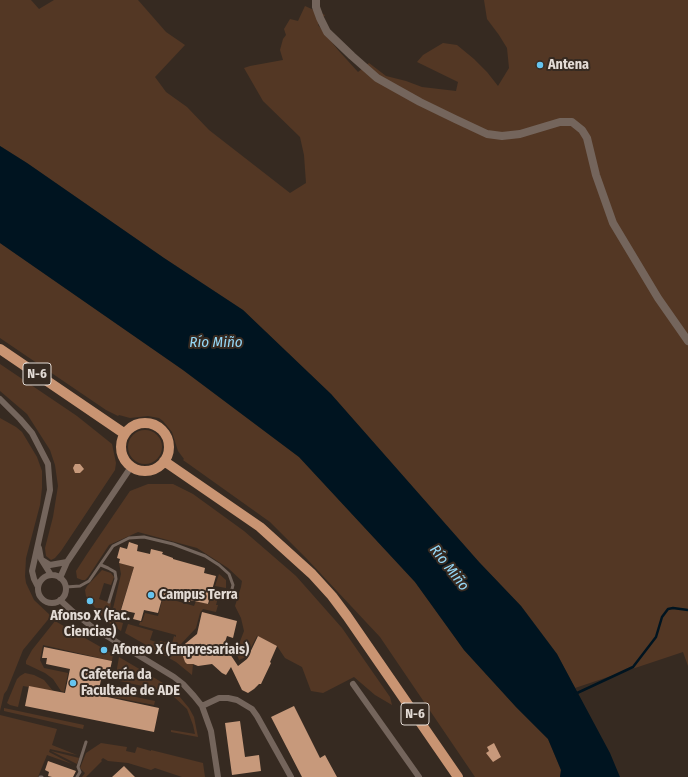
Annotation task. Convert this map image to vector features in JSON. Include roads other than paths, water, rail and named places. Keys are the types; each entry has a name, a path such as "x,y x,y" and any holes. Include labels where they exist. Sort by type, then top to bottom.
{"highway":[{"name":"N-6","path":"0,349 125,434"},
{"path":"142,424 155,426 165,435 168,442 167,455 164,461 155,469 149,471 137,470 131,467 124,459 122,452 121,446 125,434 130,429 142,424"},
{"name":"N-6","path":"164,461 260,527 312,574 332,596 347,616 458,777"}],"street":[{"path":"316,0 316,7 327,32 377,78 420,102 487,134 502,136 520,134 560,122 572,122 582,130 587,138 596,175 613,223 658,298 688,341"},
{"path":"0,399 32,433 48,464 50,490 32,571 40,596 47,602 52,603 60,600 64,596 66,587 63,580 51,575 40,581 38,587"},
{"path":"60,578 67,562 131,467"},
{"path":"38,543 41,559 51,575"},
{"path":"41,559 46,564 50,565 67,562"},
{"path":"60,600 92,627 176,678 190,691 202,706 211,731 218,777"},
{"path":"354,684 419,777"},
{"path":"202,706 215,699 228,698 237,700 252,709 291,777"}],"lane":[{"path":"66,587 80,586 89,581 113,546 129,538 144,537 173,544 205,556 219,565 228,574 233,585 231,593"},
{"path":"101,565 115,572 116,579 109,602"},
{"path":"77,777 80,772 78,767 86,742"}],"water":[{"name":"Río Miño","path":"0,146 243,310 331,394 479,562 521,606 557,654 610,753 620,777 560,777 561,770 548,739 516,707 464,650 415,582 299,457 183,370 0,243"}],"waterway":[{"path":"575,694 633,667 656,637 662,617 668,609 673,608 688,610"}],"place":[{"name":"Antena","path":"540,65"},
{"name":"Campus Terra","path":"151,595"},
{"name":"Afonso X (Fac. Ciencias)","path":"90,601"},
{"name":"Afonso X (Empresariais)","path":"104,650"},
{"name":"Cafetería da Facultade de ADE","path":"73,683"}]}
